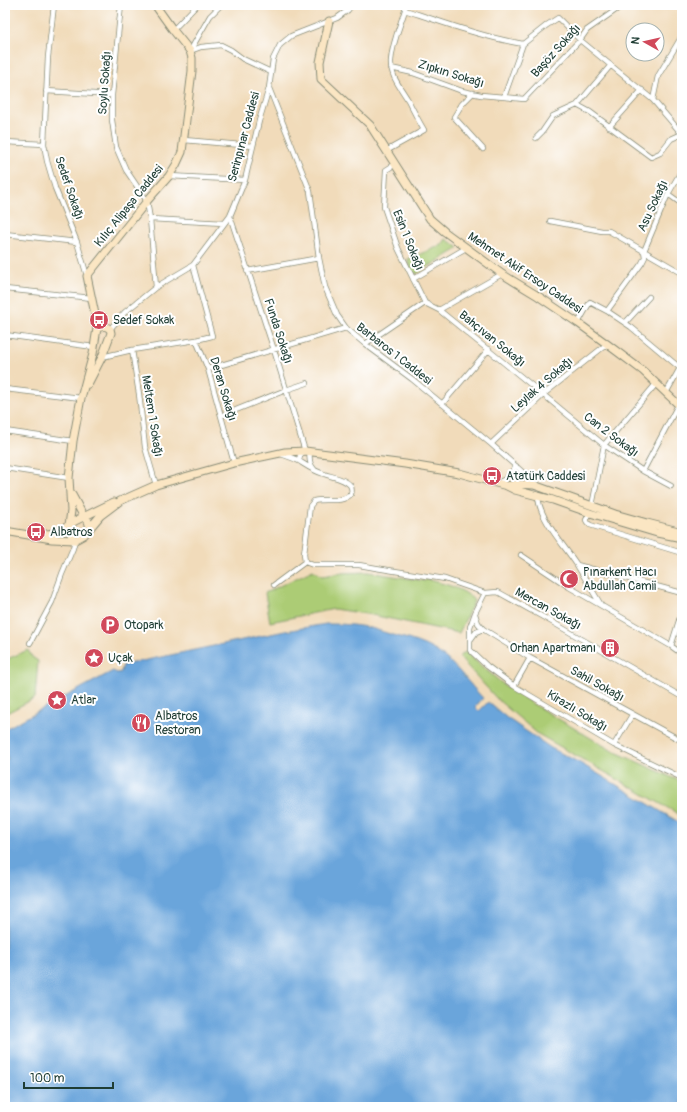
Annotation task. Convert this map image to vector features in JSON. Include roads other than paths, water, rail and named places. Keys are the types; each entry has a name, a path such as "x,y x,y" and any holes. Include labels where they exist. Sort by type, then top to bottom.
{"street":[{"name":"Sedef Sokağı","path":"54,5 48,57 44,144 47,161 55,188 77,242 87,276 97,328"},
{"name":"Soylu Sokağı","path":"121,5 112,96 112,120 116,147 126,170 147,201"},
{"path":"155,5 172,30 190,52"},
{"path":"172,30 197,5"},
{"path":"190,52 210,16 221,5"},
{"path":"329,21 337,18 348,10 351,5"},
{"name":"Başöz Sokağı","path":"524,100 580,40 587,30 623,5"},
{"path":"386,151 424,130 408,100 396,82 391,68 394,44 405,7 455,27 505,41 523,44"},
{"path":"504,98 523,44 558,18 580,40 653,100 682,134 671,139 660,153 651,157 590,112 577,105"},
{"name":"Serinpınar Caddesi","path":"110,329 125,312 156,287 193,265 230,216 245,180 259,120 269,88 273,58 280,45 291,36 329,21"},
{"name":"Mehmet Akif Ersoy Caddesi","path":"329,21 320,62 321,79 370,125 394,165 430,219 444,232 502,274 538,296 607,344 643,372 680,407"},
{"path":"653,100 658,76 682,36"},
{"path":"190,52 201,47 221,45 271,72"},
{"name":"Kılıç Alipaşa Caddesi","path":"87,276 169,176 182,152 192,71 192,58 190,52"},
{"path":"536,138 553,116 577,105 611,65"},
{"name":"Zıpkın Sokağı","path":"391,68 413,73 462,91 524,100"},
{"name":"Barbaros 1 Caddesi","path":"269,88 310,191 318,258 325,287 337,315 346,328 412,379 491,444 539,487"},
{"path":"609,127 642,90"},
{"path":"46,91 112,96"},
{"path":"473,93 462,104 454,117 483,149"},
{"path":"184,140 253,146"},
{"path":"5,142 44,144"},
{"name":"Esin 1 Sokağı","path":"394,165 386,170 384,207 398,248 425,303"},
{"name":"Asu Sokağı","path":"607,311 642,263 645,257 644,251 668,194 682,170"},
{"path":"169,176 245,180"},
{"path":"668,194 682,204"},
{"path":"147,201 156,287"},
{"name":"Funda Sokağı","path":"230,216 286,390 308,451 310,463 315,470"},
{"path":"150,219 224,224"},
{"path":"550,221 602,231 609,230 682,273"},
{"path":"5,234 77,242"},
{"name":"Esin 1 Sokağı","path":"413,279 466,248"},
{"path":"247,271 318,258"},
{"path":"5,335 93,351 102,357 132,350 212,336 193,265"},
{"path":"439,310 502,274"},
{"path":"5,289 92,298"},
{"path":"625,323 648,296"},
{"path":"578,323 590,302 625,323 681,367 666,393"},
{"path":"365,344 425,303"},
{"name":"Bahçıvan Sokağı","path":"425,303 439,310 544,394"},
{"path":"75,540 72,537 69,525 72,511 69,478 73,441 81,398 93,351 97,328 105,326 110,329 108,341 102,357 81,398"},
{"path":"208,369 346,328"},
{"path":"95,339 100,342 108,341"},
{"name":"Deran Sokağı","path":"196,340 208,369 234,463"},
{"name":"Leylak 4 Sokağı","path":"491,444 544,394 607,344"},
{"path":"442,404 489,349"},
{"name":"Meltem 1 Sokağı","path":"132,350 145,447 156,484"},
{"path":"221,416 307,383"},
{"path":"656,384 604,445 591,510 586,520 590,525 682,553"},
{"path":"5,389 81,398"},
{"name":"Can 2 Sokağı","path":"544,394 604,445 643,471 671,486"},
{"path":"643,471 680,407"},
{"path":"5,431 73,441"},
{"path":"299,461 300,455 308,451"},
{"path":"5,531 52,539 75,540 84,535 100,516 120,501 156,484 234,463 279,453 308,451 459,473 507,486 515,490 682,532"},
{"path":"274,585 305,562 304,554 310,506 314,501 343,500 352,494 350,485 345,482 322,474 299,461 279,453"},
{"path":"497,483 502,481 510,474 516,466"},
{"path":"5,468 69,478"},
{"path":"507,486 510,474"},
{"path":"507,486 523,484 539,487 591,510 656,533 682,538"},
{"path":"539,487 538,496 540,506 546,519 602,607"},
{"path":"71,492 84,517 89,522 89,530"},
{"path":"36,536 54,533 114,502 120,501"},
{"path":"30,643 52,602 75,540"},
{"path":"521,555 569,587 671,646 682,654"},
{"name":"Mercan Sokağı","path":"305,562 313,565 359,565 445,579 485,593 498,592 682,697"},
{"path":"576,565 682,593"},
{"path":"470,640 470,627 485,593"},
{"path":"671,646 682,611"},
{"path":"470,640 476,632 483,629 478,623 475,613"},
{"name":"Sahil Sokağı","path":"483,629 530,658 682,741"},
{"name":"Kirazlı Sokağı","path":"470,640 470,650 487,666 514,686 614,745 682,778"},
{"path":"514,686 530,658"},
{"path":"614,745 632,714"}],"water":[{"path":"326,624 347,624 368,627 411,640 431,648 454,666 483,698 475,707 479,711 488,702 507,718 551,748 580,763 682,824 682,1107 5,1107 5,760 8,759 5,753 5,729 113,671 117,673 121,672 123,665 285,631"}],"place":[{"name":"Sedef Sokak","path":"99,320"},
{"name":"Atatürk Caddesi","path":"492,476"},
{"name":"Albatros","path":"36,532"},
{"name":"Pınarkent Hacı Abdullah Camii","path":"569,579"},
{"name":"Otopark","path":"110,625"},
{"name":"Orhan Apartmanı","path":"610,648"},
{"name":"Uçak","path":"94,658"},
{"name":"Atlar","path":"57,700"},
{"name":"Albatros Restoran","path":"141,723"}]}
